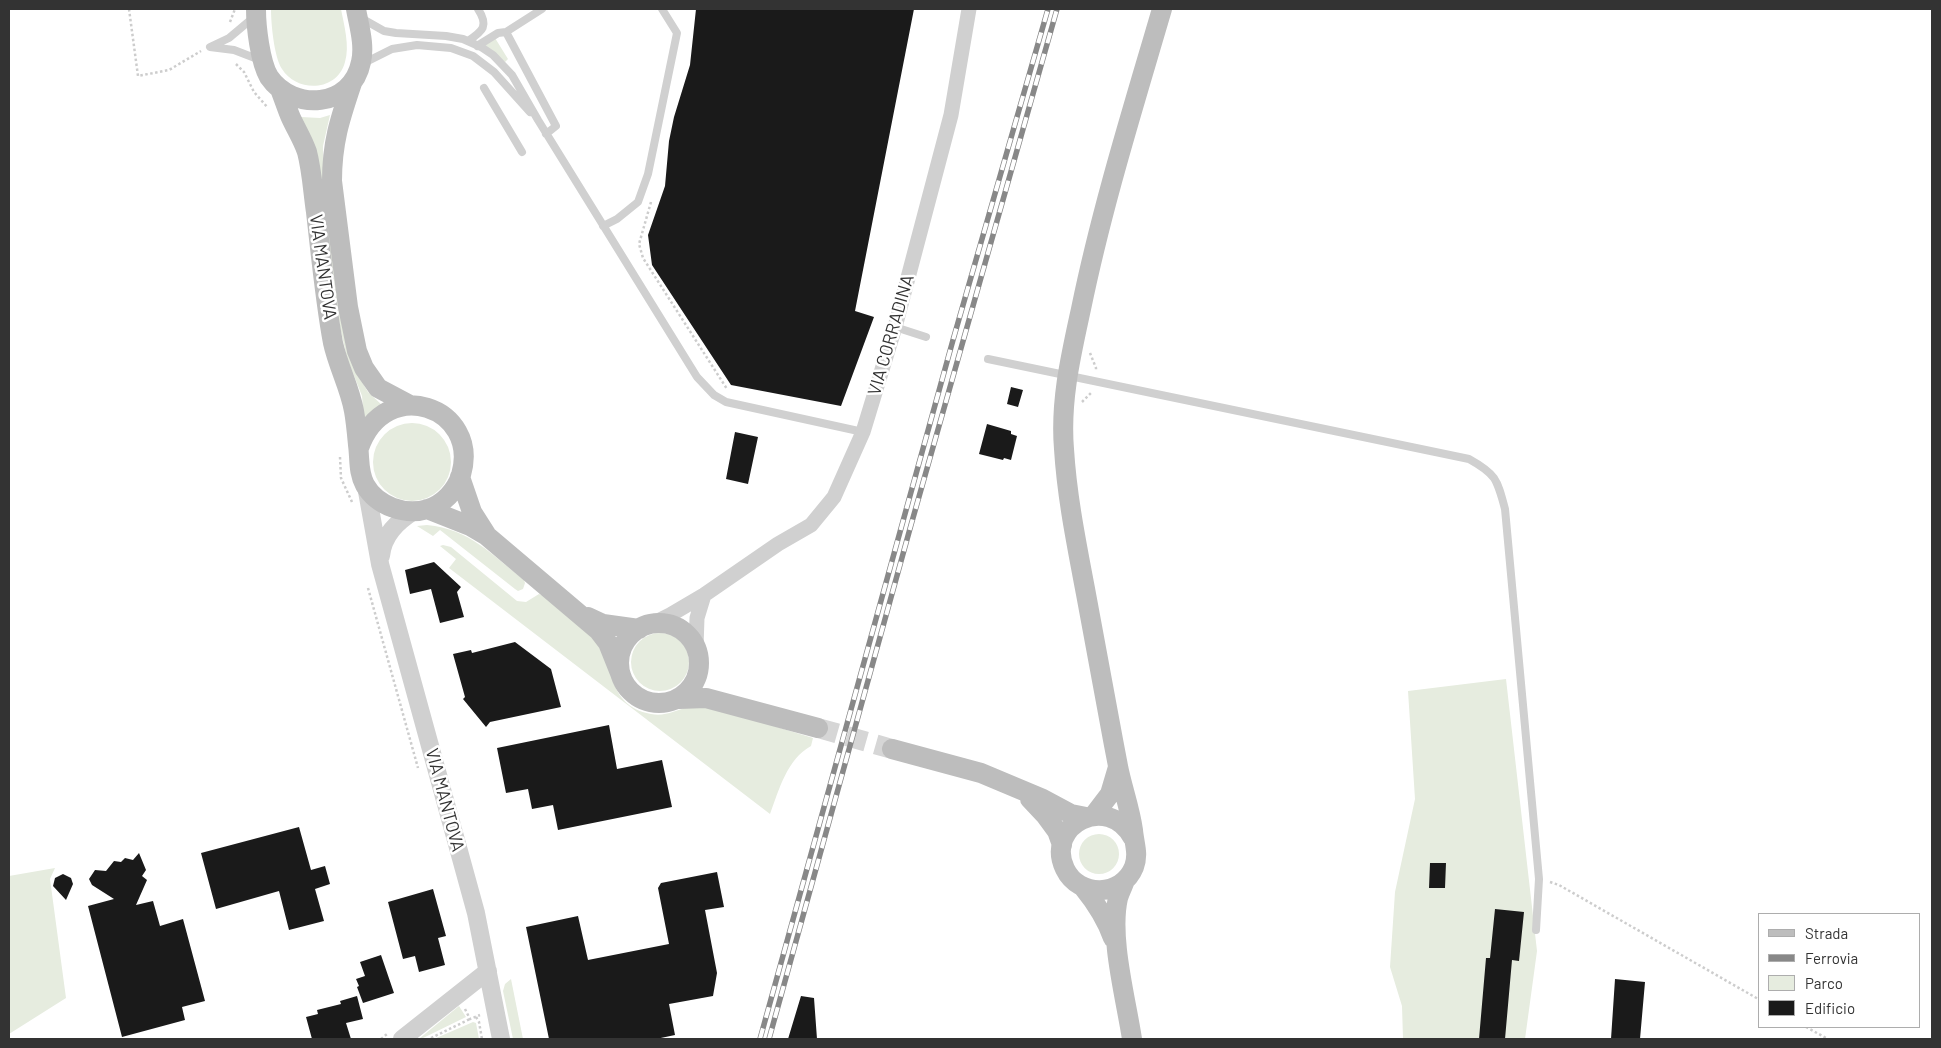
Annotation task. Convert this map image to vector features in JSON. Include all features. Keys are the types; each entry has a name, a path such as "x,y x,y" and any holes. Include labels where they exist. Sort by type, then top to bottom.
{"main road":[{"path":"1133,838 1130,812 1118,768 1071,512 1064,447 1066,376 1092,252 1162,9"},
{"name":"VIA MANTOVA","path":"256,12 263,61 268,74 280,89 306,152 333,344 354,410 359,448"},
{"name":"VIA MANTOVA","path":"357,13 362,49 361,64 352,83 334,140 332,160 332,181 348,308 356,351 364,368 378,388 410,405"},
{"name":"VIA MANTOVA","path":"280,89 297,99 316,101 336,96 352,83"},
{"name":"VIA MANTOVA","path":"410,405 425,406 438,412 450,422 458,434 464,456 460,477 447,497 420,510 392,508 381,502 366,486 360,474 358,461 363,434 377,418 396,407 410,405"},
{"path":"460,477 472,512 487,536"},
{"path":"420,510 470,526 487,536 581,614 598,630 608,643 622,678 629,690 639,698 652,703 706,698 818,728"},
{"path":"581,614 604,624 645,626 665,623 678,627 689,636 704,674 715,689 741,706"},
{"path":"622,678 620,661 624,645 630,636 645,626"},
{"path":"679,699 694,684 698,674 698,655"},
{"path":"892,749 981,773 1026,794 1042,799 1071,814 1113,818 1129,830 1136,847 1135,865 1125,880 1118,898 1116,922 1118,955 1132,1039"},
{"path":"1118,768 1110,794 1090,816 1070,828 1062,845 1061,853 1065,870 1097,904 1109,926 1118,955"},
{"path":"1026,794 1046,816 1056,831 1062,845"},
{"path":"1083,887 1100,891 1109,889 1125,880"}],"street":[{"name":"VIA CORRADINA","path":"645,626 704,595 778,544 811,525 834,497 863,432 895,327 951,115 970,9"},
{"name":"VIA MANTOVA","path":"366,486 380,564 476,913 501,1039"},
{"name":"VIA MANTOVA","path":"380,564 382,546 395,524 420,510"},
{"path":"698,655 697,618 704,595"},
{"path":"402,1039 488,971"}],"lane":[{"path":"468,42 480,33 483,27 484,21 478,9"},
{"path":"477,46 498,33 506,32 542,9"},
{"path":"604,226 617,219 638,202 648,174 677,33 662,9"},
{"path":"210,47 229,38 256,12"},
{"path":"357,13 384,31 446,36 468,42 493,55 512,75 546,134 697,377 714,395 726,402 863,432"},
{"path":"506,32 556,126 546,134"},
{"path":"361,64 392,49 417,45 451,48 473,56 494,72 538,120"},
{"path":"210,47 234,50 263,61"},
{"path":"484,88 522,152"},
{"path":"895,327 926,337"},
{"path":"988,359 1469,460 1487,469 1498,484 1505,508 1538,879 1536,930"}],"path":[{"path":"129,9 138,76 169,70 210,47"},
{"path":"653,195 640,244 643,258 729,392"},
{"path":"1538,879 1559,885 1758,999"},
{"path":"462,1004 470,1019"},
{"path":"428,1039 483,1013"},
{"path":"476,1017 479,1022 482,1039"},
{"path":"1808,1028 1828,1039"}],"green space":[{"path":"271,9 341,9 347,49 341,72 334,79 326,84 316,86 297,82 289,77 279,64 277,57 272,31"},
{"path":"495,38 508,59 505,62 484,45"},
{"path":"330,115 323,146 323,173 356,372 368,392 382,405 364,419 362,396 347,358 340,327 319,171 301,117 320,118"},
{"path":"404,423 420,423 434,429 445,440 451,454 451,470 445,484 434,495 420,501 404,501 390,495 379,484 373,470 373,454 379,440 390,429"},
{"path":"417,526 442,527 456,532 480,545 524,580 523,589 518,591 515,589 440,530 433,536"},
{"path":"440,546 451,547 517,601 526,602 539,594 582,625 600,646 618,692 625,702 636,709 661,715 691,706 708,706 813,738 811,746 790,767 770,814 449,568 456,559"},
{"path":"654,633 666,633 681,641 689,656 689,668 681,683 666,691 654,691 639,683 631,668 631,656 639,641"},
{"path":"1506,679 1537,951 1525,1039 1403,1039 1402,1006 1390,967 1395,892 1415,799 1408,691"},
{"path":"1099,834 1113,840 1119,854 1113,868 1099,874 1085,868 1079,854 1085,840"},
{"path":"55,868 50,879 66,998 9,1034 9,876"},
{"path":"511,979 523,1039 513,1039 503,991 505,984"},
{"path":"459,1006 466,1017 420,1038"},
{"path":"473,1022 476,1023 479,1039 434,1039"}],"building":[{"path":"696,9 914,9 855,311 874,317 841,406 731,385 652,265 648,235 665,186 669,141 674,117 690,65"},
{"path":"1011,387 1023,390 1018,407 1007,404"},
{"path":"987,424 1011,431 1011,434 1017,436 1011,460 979,454"},
{"path":"735,432 758,437 748,484 726,479"},
{"path":"434,562 461,587 457,592 464,617 440,623 431,589 410,594 405,570"},
{"path":"515,642 551,669 561,707 490,722 486,727 463,699 465,697 453,654 471,650 472,653"},
{"path":"609,725 617,769 662,760 672,807 558,830 553,805 532,809 528,789 506,793 497,748"},
{"path":"299,827 311,870 325,866 330,884 315,889 324,921 289,930 279,891 216,909 201,853"},
{"path":"139,853 146,870 142,876 147,880 136,905 153,901 160,926 183,919 205,1001 182,1007 185,1020 122,1037 88,906 114,899 92,885 89,879 95,870 106,871 114,861 121,862 125,858 133,860"},
{"path":"1430,863 1446,863 1445,888 1429,888"},
{"path":"717,872 724,907 705,910 717,973 713,996 669,1004 675,1035 656,1039 549,1039 526,927 578,916 588,960 669,944 658,888 661,883"},
{"path":"63,874 71,878 73,884 66,900 53,886 55,878"},
{"path":"433,889 446,936 438,938 445,965 419,972 415,956 403,959 388,902"},
{"path":"1495,909 1524,912 1519,961 1512,960 1505,1039 1479,1039 1486,958 1490,958"},
{"path":"381,955 394,993 363,1003 356,979 365,976 360,962"},
{"path":"1615,979 1645,982 1640,1039 1611,1039"},
{"path":"357,996 363,1019 346,1023 351,1039 312,1039 306,1017 318,1014 317,1010 341,1004 340,1001"},
{"path":"801,996 814,998 817,1039 788,1039"}],"tunnel":[{"path":"818,728 892,749"}],"railway":[{"path":"760,1039 953,340 1048,9"},
{"path":"769,1039 911,525 1057,9"}]}
